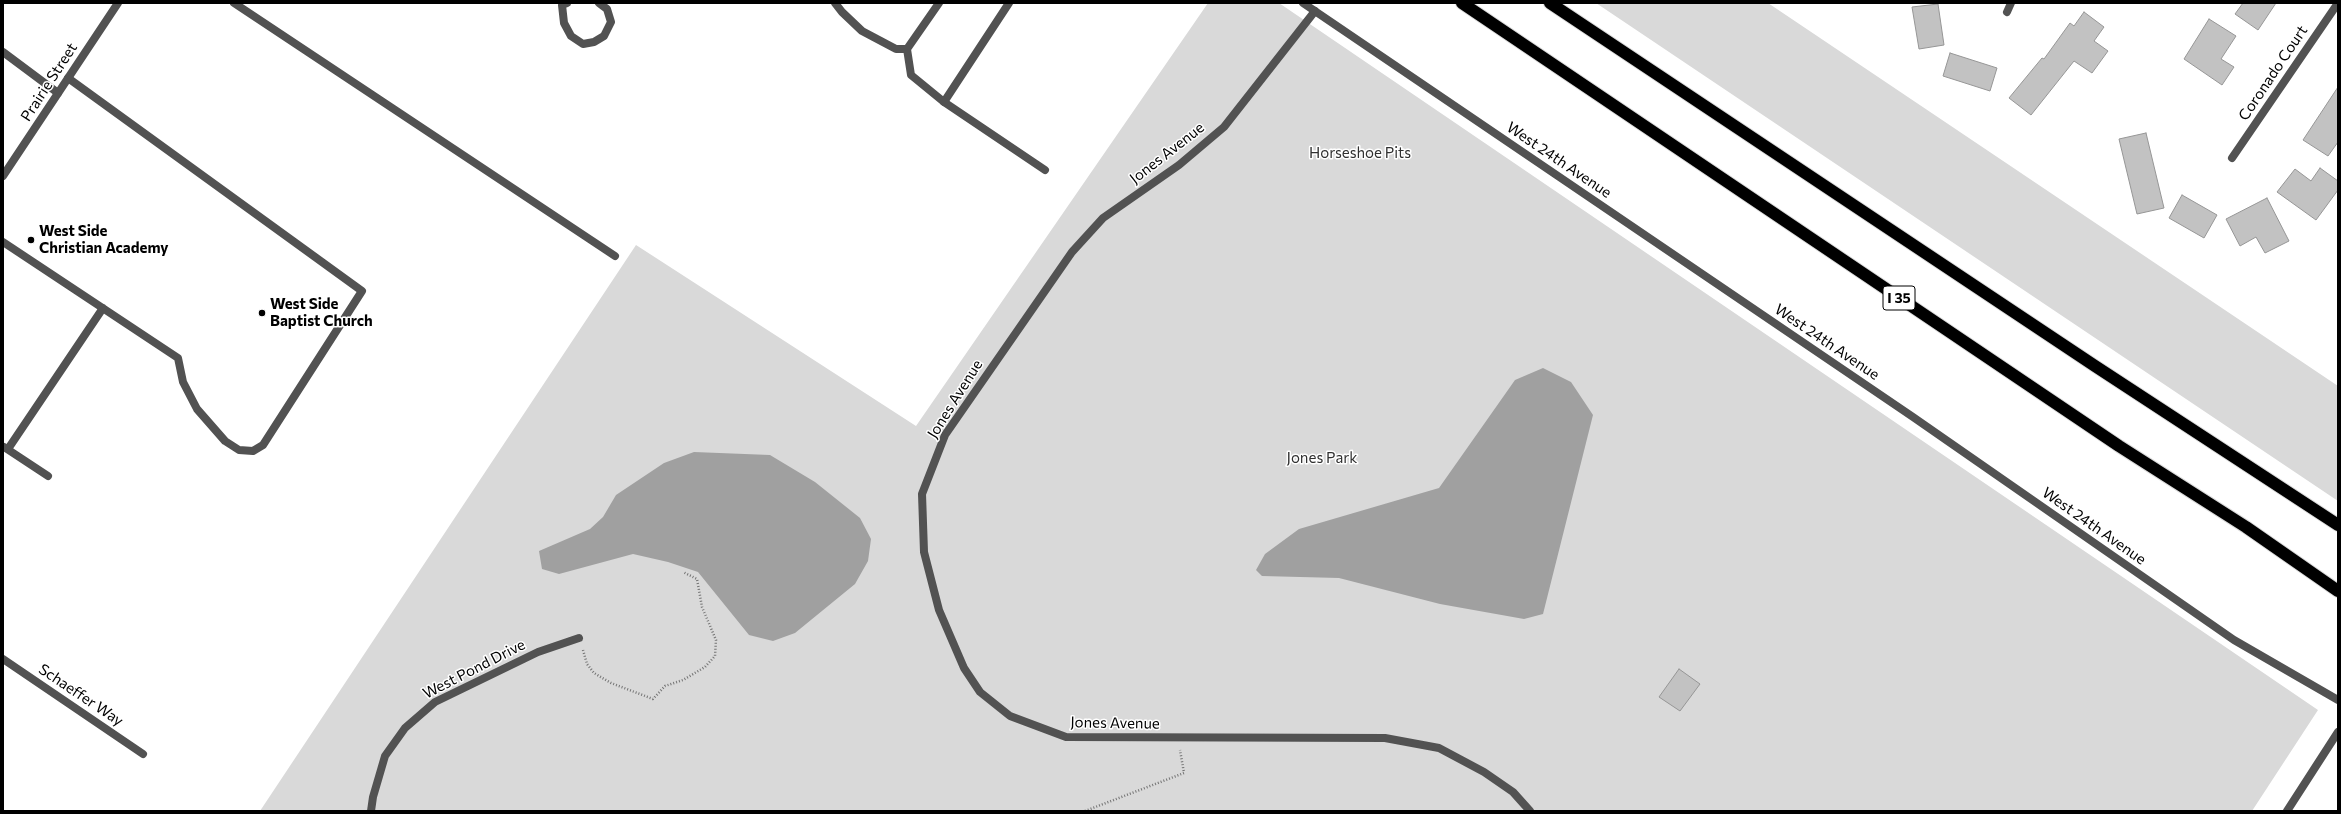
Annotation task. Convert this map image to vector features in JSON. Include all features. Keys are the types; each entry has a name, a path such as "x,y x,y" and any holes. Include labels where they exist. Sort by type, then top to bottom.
{"highway":[{"name":"I 35","path":"1462,3 2119,446 2246,527 2338,591"},
{"path":"1550,3 2095,366 2338,525"}],"street":[{"name":"Prairie Street","path":"3,176 118,3"},
{"path":"234,3 615,256"},
{"path":"563,4 564,23 571,36 583,44 594,42 604,36 610,22 607,9 599,3"},
{"path":"835,3 842,12 862,31 896,49 907,48"},
{"path":"940,3 907,48 910,76 944,102 1045,170"},
{"path":"944,102 1009,3"},
{"name":"West 24th Avenue","path":"1303,3 1906,412 2234,640 2338,700"},
{"path":"2007,12 2011,3"},
{"name":"Coronado Court","path":"2232,158 2338,3"},
{"name":"Jones Avenue","path":"1315,11 1224,126 1179,165 1103,218 1072,252 945,435 922,494 924,552 939,610 964,668 980,692 1010,716 1066,737 1384,738 1439,748 1484,772 1512,792 1530,811"},
{"path":"3,52 58,93"},
{"path":"3,242 178,358 183,382 197,409 226,440 239,450 253,451 263,445 362,291 68,78"},
{"path":"48,476 5,448 103,308"},
{"name":"West Pond Drive","path":"371,811 373,797 386,756 405,728 435,702 538,652 579,638"},
{"name":"Schaeffer Way","path":"3,659 143,754"},
{"path":"2287,811 2338,732"}],"path":[{"path":"579,638 587,664 594,673 611,683 653,699 665,686 683,680 705,667 715,656 716,640 702,607 697,579 682,572"},
{"path":"1084,811 1184,773 1178,738"}],"green space":[{"name":"Jones Park","path":"1208,3 1279,3 2318,710 2252,811 260,811 636,245 916,426"},
{"path":"1596,3 1768,3 2338,386 2338,501"}],"shaded area":[{"path":"1543,368 1571,382 1593,415 1543,614 1524,619 1440,604 1339,578 1262,576 1256,570 1265,554 1299,529 1439,488 1515,380"},
{"path":"694,452 770,455 815,482 860,518 871,539 868,561 855,584 795,633 773,641 749,635 698,572 668,562 633,554 559,574 542,569 539,551 590,529 603,517 616,495 664,463"}],"building":[{"path":"2243,3 2276,3 2258,30 2235,14"},
{"path":"1938,4 1944,45 1919,49 1912,7"},
{"path":"2084,12 2104,27 2094,41 2108,51 2092,73 2074,61 2031,115 2009,98 2042,58 2044,59 2070,23 2074,26"},
{"path":"2209,19 2236,36 2221,59 2234,67 2222,85 2184,59"},
{"path":"1950,53 1997,68 1990,91 1943,76"},
{"path":"2338,87 2338,142 2328,156 2303,140"},
{"path":"2146,133 2164,208 2137,214 2119,139"},
{"path":"2320,168 2338,181 2338,190 2316,220 2277,192 2295,169 2311,181"},
{"path":"2182,195 2217,215 2204,238 2169,218"},
{"path":"2267,198 2289,241 2265,253 2256,237 2240,246 2226,219"},
{"path":"1679,669 1700,684 1680,711 1659,697"}],"place":[{"name":"West Side Christian Academy","path":"31,240"},
{"name":"West Side Baptist Church","path":"262,313"}],"park label":[{"name":"Horseshoe Pits","path":"1360,153"}]}
